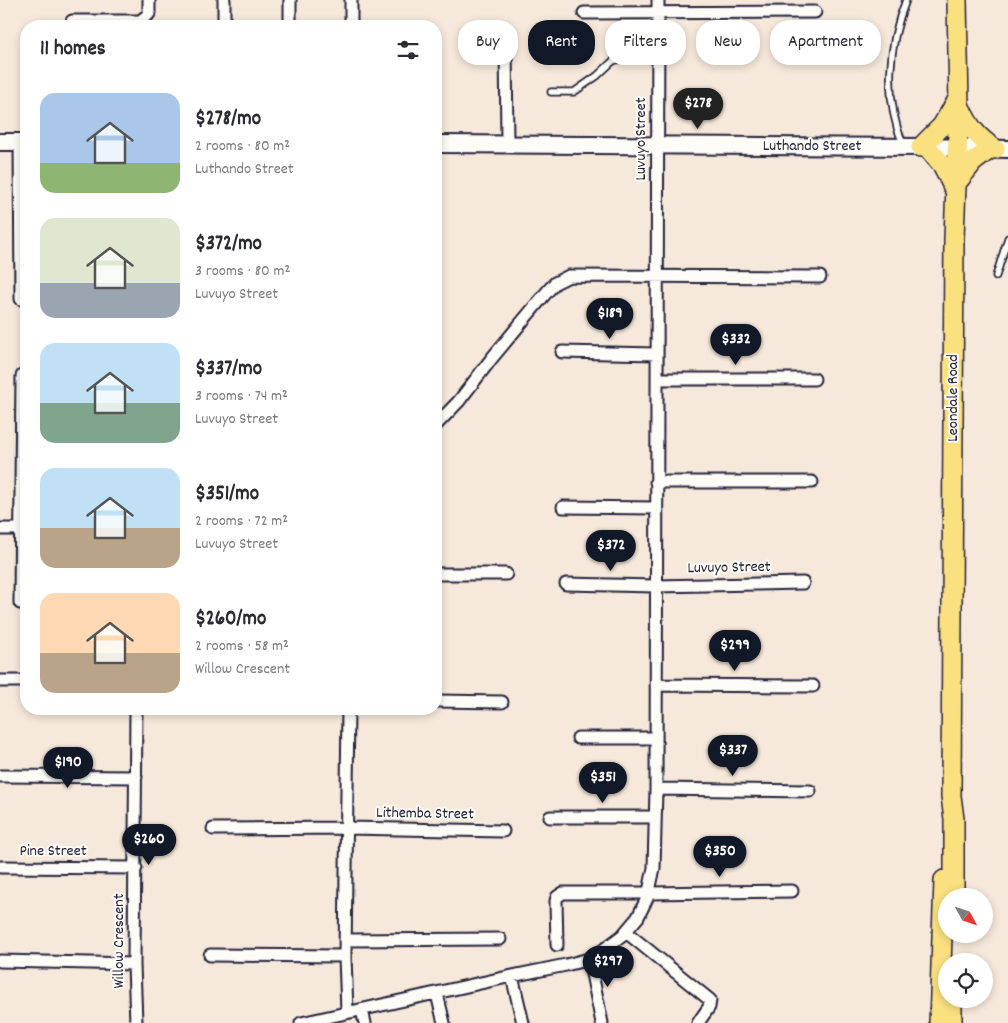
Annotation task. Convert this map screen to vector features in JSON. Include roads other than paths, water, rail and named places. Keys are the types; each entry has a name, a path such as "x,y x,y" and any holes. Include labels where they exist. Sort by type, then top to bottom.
{"main road":[{"name":"Leondale Road","path":"954,888 954,819 951,796 955,187 959,102 958,0"},
{"path":"959,102 942,126 918,147 943,166 955,187 973,162 998,149"},
{"path":"959,102 970,128 984,142 998,149"},
{"name":"Leondale Road","path":"949,1022 943,894 947,819 951,796"},
{"name":"Leondale Road","path":"949,1022 951,1008"}],"street":[{"path":"141,20 148,14 149,0"},
{"path":"224,0 224,20"},
{"path":"290,0 290,20"},
{"path":"350,0 350,20"},
{"name":"Luvuyo Street","path":"658,0 658,20"},
{"path":"584,14 815,12"},
{"path":"506,65 507,144"},
{"name":"Luvuyo Street","path":"301,1023 512,976 566,966 588,959 613,944 626,932 638,918 649,893 654,868 656,789 655,586 658,65"},
{"path":"0,142 20,142"},
{"name":"Luthando Street","path":"442,144 998,149"},
{"path":"442,418 546,293 555,283 569,276 820,277"},
{"path":"562,352 657,354"},
{"path":"657,379 814,379"},
{"path":"656,482 812,482"},
{"path":"562,507 656,508"},
{"path":"0,529 20,529"},
{"path":"442,574 506,574"},
{"name":"Luvuyo Street","path":"655,586 803,582"},
{"path":"566,584 655,586"},
{"path":"0,681 20,681"},
{"path":"656,685 813,686"},
{"path":"442,702 502,702"},
{"name":"Willow Crescent","path":"136,715 134,964 136,1023"},
{"path":"347,1012 345,940 348,715"},
{"path":"578,738 656,738"},
{"path":"0,776 136,777"},
{"path":"656,789 810,791"},
{"path":"550,817 655,817"},
{"name":"Lithemba Street","path":"213,829 346,828 503,831"},
{"name":"Pine Street","path":"0,867 136,868"},
{"path":"557,946 556,902 563,892 792,891"},
{"path":"626,932 710,1000 709,1007 698,1023"},
{"path":"345,940 500,939"},
{"path":"210,956 345,956"},
{"path":"588,959 602,1023"},
{"path":"0,961 134,964"},
{"path":"512,976 523,1023"},
{"path":"437,994 444,1023"},
{"path":"362,1010 365,1023"}],"lane":[{"path":"906,0 897,22 894,37 891,80 893,114 918,147"},
{"path":"551,92 574,92 597,76 608,65"},
{"path":"996,276 1008,238"}]}
